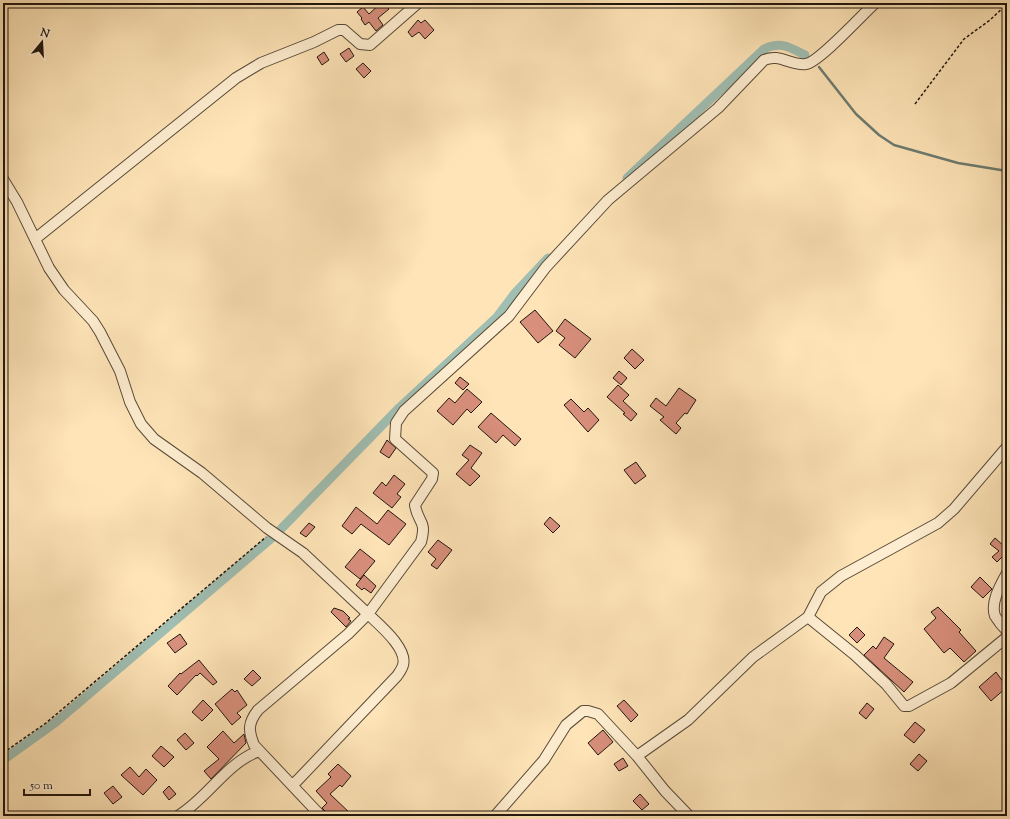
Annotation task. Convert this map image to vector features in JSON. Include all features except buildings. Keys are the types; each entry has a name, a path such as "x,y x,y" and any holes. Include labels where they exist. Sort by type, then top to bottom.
{"street":[{"path":"35,239 236,78 261,63 314,42 338,30 344,30 360,44 370,45 418,3"},
{"path":"321,816 254,745 249,733 251,719 258,710 348,634 368,614 421,542 424,526 416,514 415,506 434,475 431,469 409,453 395,439 396,423 404,411 509,316 546,267 608,200 718,108 764,60 770,57 778,57 797,63 806,64 814,60 825,52 875,3"},
{"path":"3,179 14,196 49,268 64,290 93,321 100,332 120,371 130,402 141,424 154,439 202,473 272,532 303,553 368,614 399,647 404,657 404,664 398,676 293,785"},
{"path":"637,756 688,720 753,657 808,617 821,592 841,576 861,564 920,535 938,523 954,509 1007,448"},
{"path":"1007,573 998,590 994,605 995,615 1007,631"},
{"path":"808,617 855,655 886,684 904,706 909,706 951,683 1007,637"},
{"path":"495,816 544,760 566,725 583,711 598,714 637,756 665,791 689,816"},
{"path":"178,816 202,798 233,767 249,755 259,751"}],"path":[{"path":"915,104 964,39 990,20 1007,4"},
{"path":"3,753 46,723 272,532"}],"waterway":[{"path":"627,178 764,49 775,45 780,45 789,47 805,55"},
{"path":"819,67 856,114 879,135 894,145 958,163 1007,171"},
{"path":"279,531 399,408 497,317 515,293 548,258"},
{"path":"3,760 56,722 273,537"}]}
